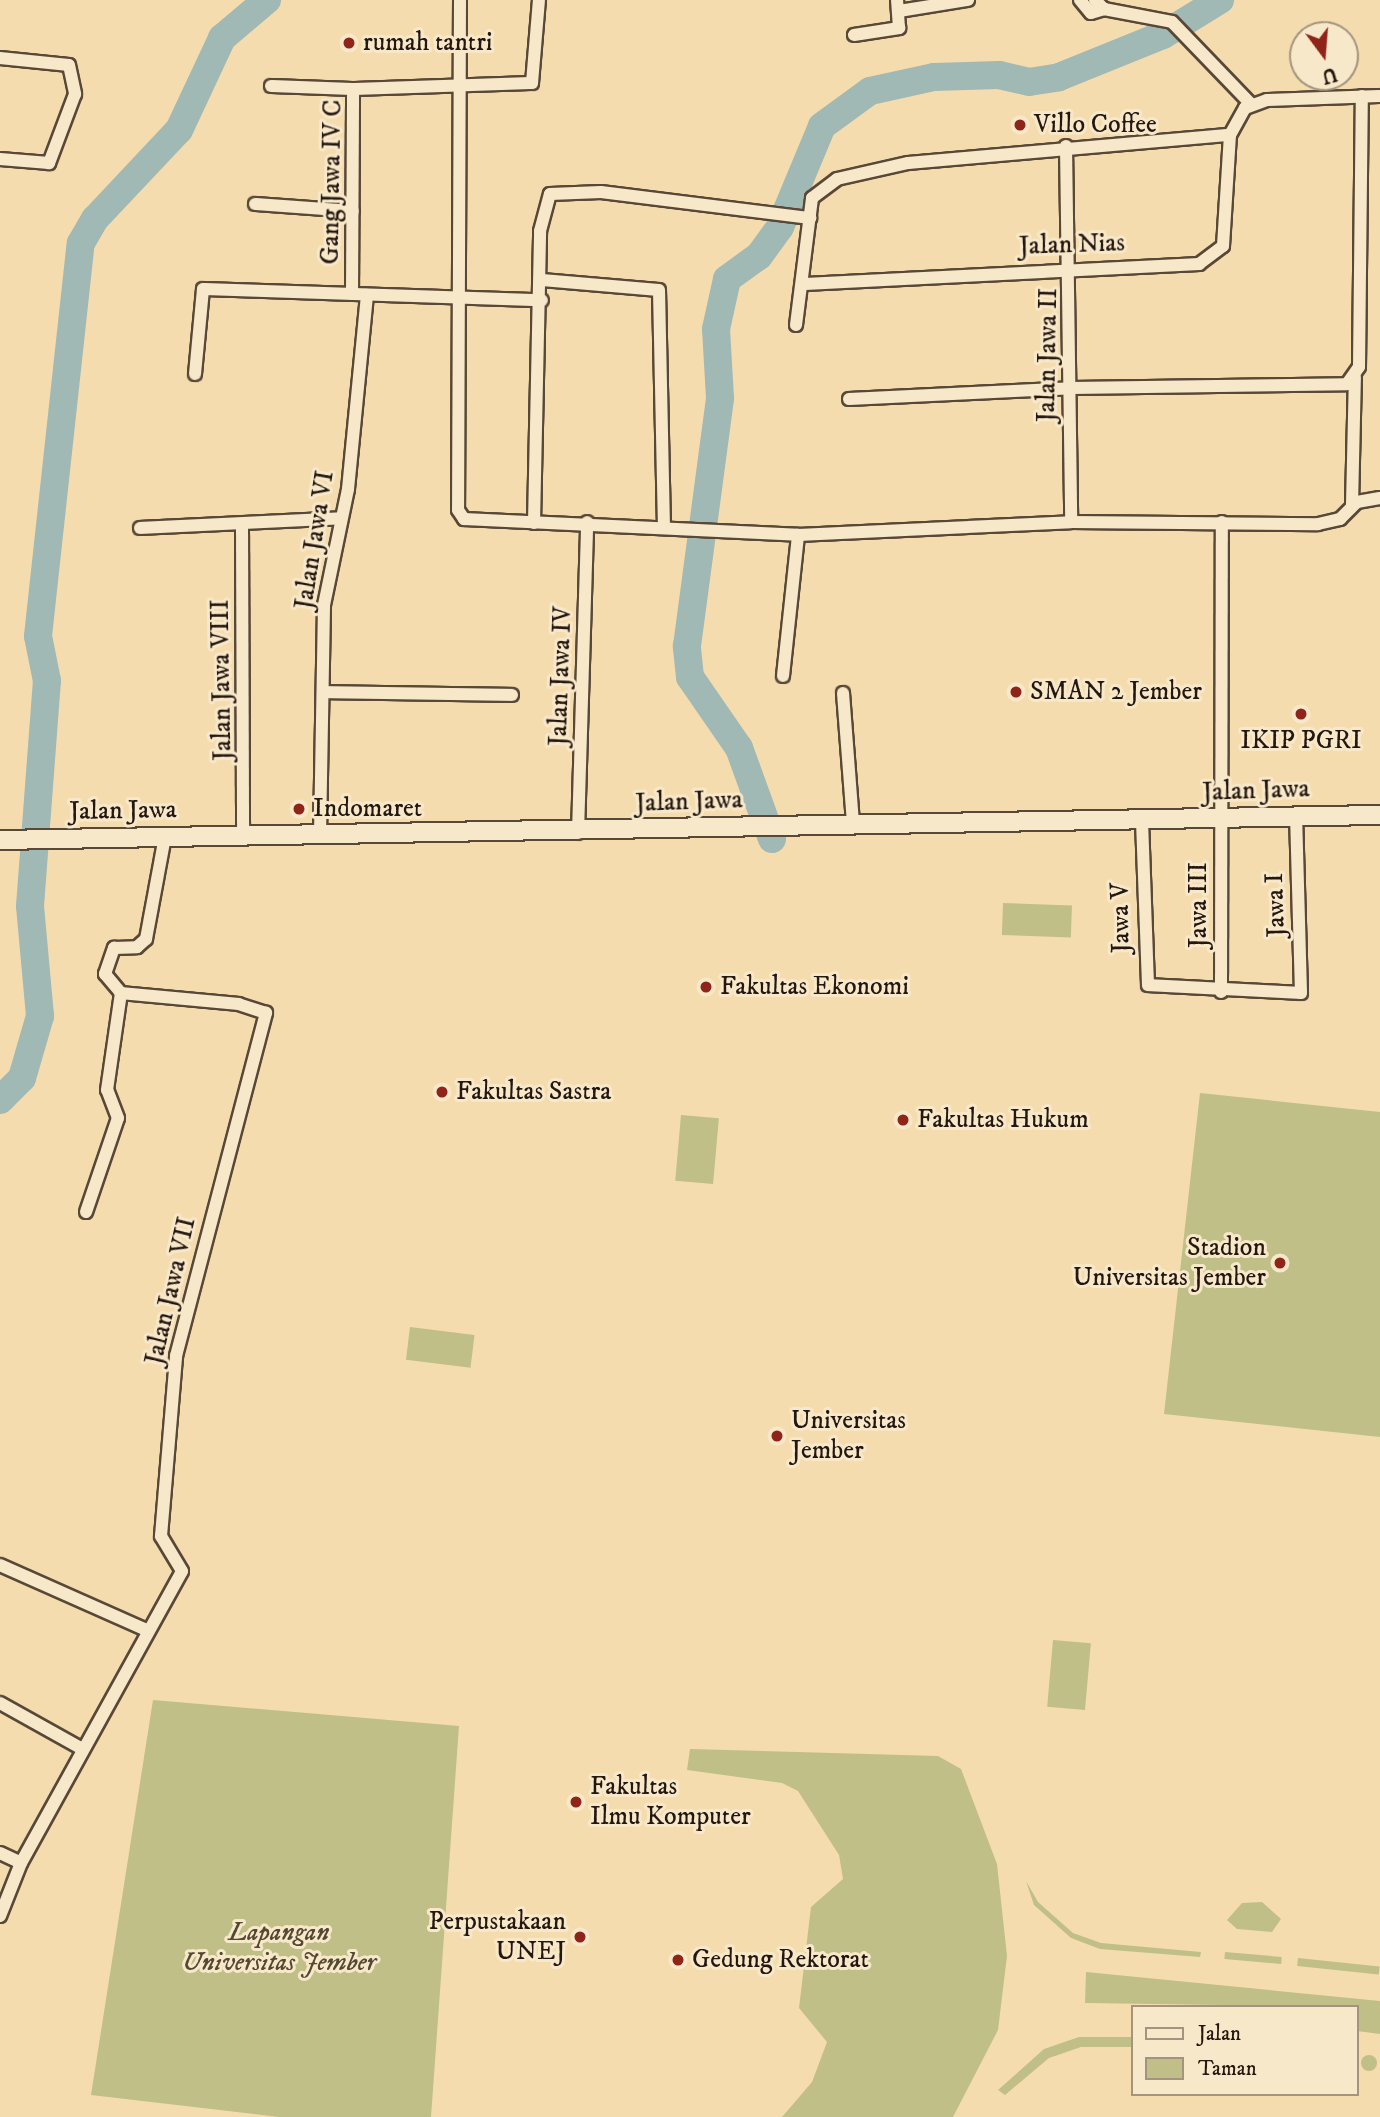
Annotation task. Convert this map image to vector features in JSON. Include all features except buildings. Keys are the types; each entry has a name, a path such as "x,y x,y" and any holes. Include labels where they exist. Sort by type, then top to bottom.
{"main road":[{"name":"Jalan Jawa","path":"0,840 578,833 767,825 1142,821 1296,815 1380,815"}],"street":[{"path":"460,0 457,510 464,519 534,523 664,524 798,535 1071,522 1328,523 1352,505 1380,498"},
{"name":"Gang Jawa IV C","path":"352,294 353,89 458,88 535,80 540,0"},
{"path":"854,35 899,28 898,6 968,0"},
{"path":"1080,0 1091,13 1100,4 1172,22 1251,104"},
{"path":"0,58 69,65 75,94 49,163 0,159"},
{"path":"271,86 353,89"},
{"path":"1352,505 1362,96"},
{"path":"1251,104 1380,96"},
{"path":"796,325 805,284 813,198 822,187 852,173 1066,146 1230,135 1251,104"},
{"name":"Jalan Nias","path":"805,284 1072,267 1190,266 1217,254 1224,242 1230,135"},
{"name":"Jalan Jawa II","path":"1066,146 1072,267 1071,522"},
{"path":"534,523 542,300 540,231 554,192 777,212 810,218"},
{"path":"255,204 353,211"},
{"path":"542,280 659,290 664,524"},
{"path":"195,374 200,290 542,300"},
{"name":"Jalan Jawa VI","path":"320,835 324,604 341,517 367,295"},
{"path":"849,399 1070,388 1334,387 1355,377"},
{"path":"140,528 242,525 341,517"},
{"name":"Jalan Jawa IV","path":"578,833 587,522"},
{"path":"1222,522 1222,818"},
{"name":"Jalan Jawa VIII","path":"242,525 243,835"},
{"path":"783,676 798,535"},
{"path":"323,692 512,695"},
{"path":"843,692 853,824"},
{"name":"Jawa I","path":"1221,992 1301,993 1296,815"},
{"name":"Jawa III","path":"1221,992 1222,818"},
{"name":"Jawa V","path":"1142,821 1144,976 1151,988 1221,992"},
{"path":"86,1212 118,1118 107,1090 121,993 105,974 105,959 114,948 137,947 146,939 165,836"},
{"name":"Jalan Jawa VII","path":"0,1916 21,1863 81,1748 182,1571 160,1536 178,1339 248,1101 266,1013 239,1004 121,993"},
{"path":"0,1565 147,1630"},
{"path":"0,1703 81,1748"},
{"path":"0,1853 21,1863"}],"green space":[{"path":"1003,903 1072,905 1071,937 1002,935"},
{"name":"Stadion Universitas Jember","path":"1200,1093 1380,1112 1380,1437 1164,1414"},
{"path":"681,1115 719,1118 713,1184 675,1181"},
{"path":"410,1327 475,1335 470,1368 406,1360"},
{"path":"1053,1640 1091,1643 1085,1710 1047,1707"},
{"name":"Lapangan Universitas Jember","path":"153,1700 459,1726 431,2117 279,2117 91,2095"},
{"path":"690,1749 938,1756 961,1769 997,1864 1007,1956 998,2030 953,2117 782,2117 812,2082 827,2042 799,2008 811,1907 843,1879 839,1855 798,1791 782,1783 687,1770"},
{"path":"1026,1881 1038,1902 1073,1933 1101,1943 1201,1952 1200,1957 1100,1949 1071,1938 1034,1905"},
{"path":"1262,1902 1281,1919 1272,1932 1237,1929 1227,1920 1242,1903"},
{"path":"1225,1952 1282,1957 1281,1964 1224,1959"},
{"path":"1298,1958 1380,1967 1379,1975 1297,1966"},
{"path":"1086,1972 1380,2001 1380,2034 1359,2031 1359,2005 1085,2003"},
{"path":"1079,2037 1132,2037 1132,2047 1081,2047 1049,2058 1005,2095 998,2090 1044,2049"},
{"path":"1366,2055 1372,2055 1377,2063 1375,2069 1366,2071 1361,2066 1361,2060"}],"waterway":[{"path":"0,1100 22,1078 40,1016 30,906 47,681 38,636 81,243 95,219 179,130 222,38 267,0"},
{"path":"772,839 739,748 690,677 687,646 720,398 716,329 727,279 759,256 780,227 822,126 870,91 934,77 999,75 1029,82 1059,77 1163,35 1220,0"}],"place":[{"name":"rumah tantri","path":"349,43"},
{"name":"Villo Coffee","path":"1020,125"},
{"name":"SMAN 2 Jember","path":"1016,692"},
{"name":"IKIP PGRI","path":"1301,714"},
{"name":"Indomaret","path":"299,809"},
{"name":"Fakultas Ekonomi","path":"706,987"},
{"name":"Fakultas Sastra","path":"442,1092"},
{"name":"Fakultas Hukum","path":"903,1120"},
{"name":"Stadion Universitas Jember","path":"1280,1263"},
{"name":"Universitas Jember","path":"777,1436"},
{"name":"Fakultas Ilmu Komputer","path":"576,1802"},
{"name":"Perpustakaan UNEJ","path":"580,1937"},
{"name":"Gedung Rektorat","path":"678,1960"}]}
